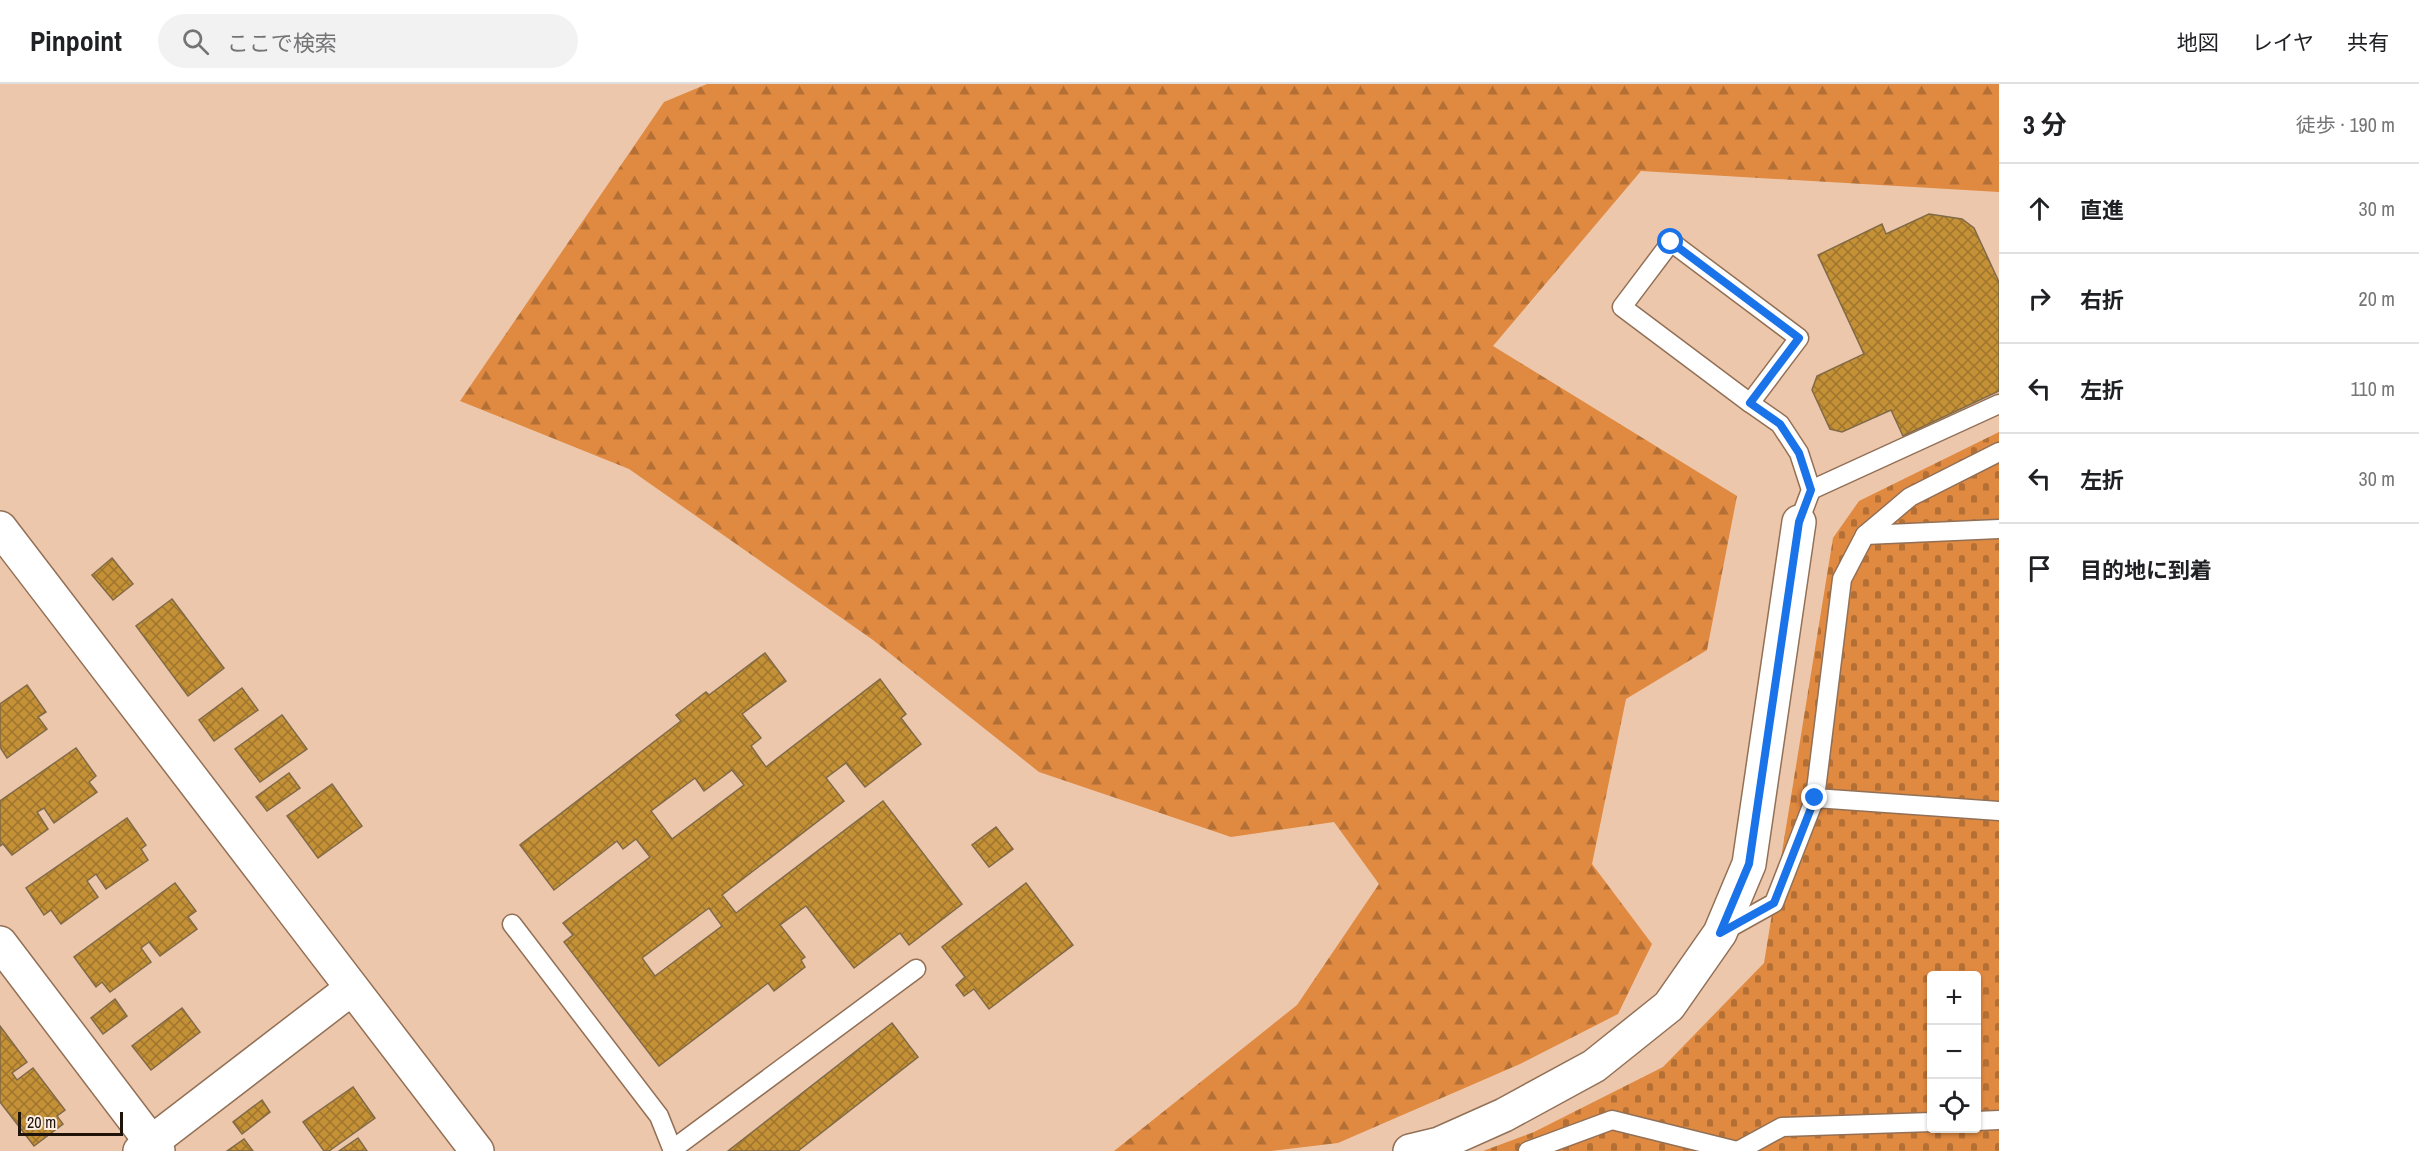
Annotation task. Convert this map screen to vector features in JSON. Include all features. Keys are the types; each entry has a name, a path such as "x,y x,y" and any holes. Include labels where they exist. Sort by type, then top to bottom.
{"street":[{"path":"1431,1149 1504,1115 1594,1066 1669,1006 1720,933 1749,864 1799,522"},
{"path":"0,528 477,1151"},
{"path":"0,943 150,1148 351,989"}],"lane":[{"path":"1750,403 1799,338 1671,242 1622,307 1750,403 1780,424 1799,453 1811,490 1799,522"},
{"path":"1811,490 1999,404"},
{"path":"1720,933 1774,903 1815,798 1842,579 1864,536 1910,497 1999,452"},
{"path":"1864,536 1999,529"},
{"path":"1815,798 1999,811"},
{"path":"512,924 659,1116 673,1150 916,969"},
{"path":"1528,1151 1612,1120 1737,1151 1782,1127 1927,1122"},
{"path":"1981,1121 1999,1120"}],"green space":[{"path":"707,84 1999,84 1999,192 1641,171 1493,346 1737,496 1707,650 1626,699 1592,864 1652,944 1618,1014 1520,1064 1338,1143 1271,1151 1114,1151 1297,1005 1379,884 1334,822 1231,837 1039,772 873,640 629,469 460,401 664,102"},
{"path":"1999,432 1999,1151 1483,1151 1534,1132 1663,1067 1764,963 1833,538 1859,501"}],"building":[{"path":"1929,214 1962,219 1974,228 1999,282 1999,391 1903,436 1891,410 1842,432 1830,429 1812,390 1817,376 1864,354 1818,255 1882,224 1886,234"},
{"path":"112,558 133,584 113,600 92,575"},
{"path":"172,599 224,668 188,696 136,626"},
{"path":"765,653 786,681 742,714 761,738 751,746 766,767 880,679 906,714 901,718 921,744 865,787 846,763 826,778 844,801 722,895 736,913 883,801 962,904 909,945 900,933 854,968 806,906 780,925 805,957 801,960 805,967 774,991 768,983 659,1066 564,942 573,935 563,923 650,857 636,839 623,849 617,841 554,890 520,845 681,721 676,715 706,692 709,695","holes":["732,770 744,785 672,839 651,811 695,778 704,791","709,908 722,926 655,976 642,958"]},
{"path":"27,685 46,712 38,717 47,729 7,758 0,747 0,704"},
{"path":"242,688 258,710 214,741 199,720"},
{"path":"282,715 307,749 260,782 235,749"},
{"path":"76,748 96,776 89,782 97,792 54,823 44,808 37,812 48,829 12,855 3,844 0,846 0,801"},
{"path":"289,773 300,788 267,811 256,797"},
{"path":"332,784 362,826 318,858 287,816"},
{"path":"127,818 146,845 141,849 148,860 106,889 96,874 87,881 98,897 61,924 51,910 44,915 26,888"},
{"path":"996,827 1013,849 989,867 972,845"},
{"path":"175,883 196,911 188,917 197,929 160,956 149,942 141,948 151,962 110,992 102,982 96,987 74,957"},
{"path":"1026,883 1073,945 989,1009 974,989 964,996 956,985 965,977 942,947"},
{"path":"115,999 127,1016 103,1034 91,1018"},
{"path":"182,1008 200,1032 151,1070 132,1046"},
{"path":"892,1023 918,1057 798,1151 728,1151"},
{"path":"0,1026 27,1062 12,1073 17,1080 33,1068 65,1110 57,1116 63,1124 34,1146 0,1102"},
{"path":"353,1087 375,1118 329,1151 324,1151 303,1122"},
{"path":"262,1100 270,1112 242,1134 233,1122"},
{"path":"358,1138 367,1151 339,1151"},
{"path":"244,1139 253,1151 227,1151"}],"route":[{"path":"1671,242 1799,338 1750,403 1780,424 1799,453 1811,490 1799,522 1749,864 1720,933 1774,903 1815,798"}]}
